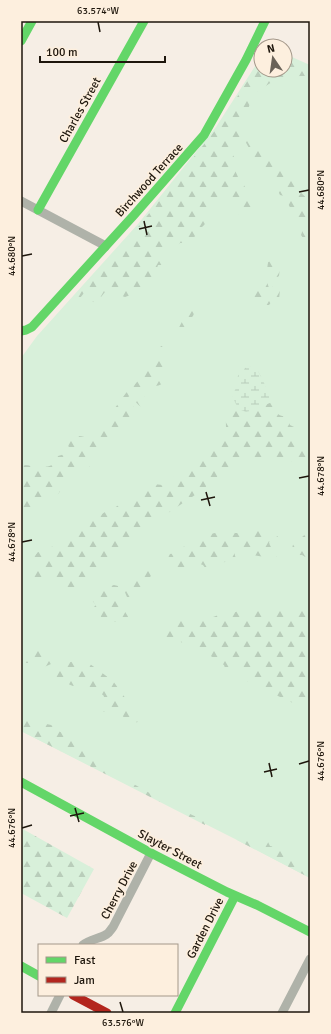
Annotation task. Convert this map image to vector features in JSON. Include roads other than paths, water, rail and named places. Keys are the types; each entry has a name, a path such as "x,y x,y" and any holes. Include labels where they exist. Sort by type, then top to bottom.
{"street":[{"path":"21,41 32,21"},
{"name":"Charles Street","path":"38,210 144,21"},
{"name":"Birchwood Terrace","path":"21,331 32,327 204,135 246,60 265,21"},
{"path":"21,201 105,247"},
{"name":"Slayter Street","path":"21,782 152,853 235,896 257,905 310,932"},
{"name":"Cherry Drive","path":"84,944 88,941 107,934 113,927 152,853"},
{"name":"Garden Drive","path":"175,1013 235,896"},
{"path":"282,1013 310,959"},
{"path":"21,966 38,975"},
{"path":"51,1013 60,996"},
{"path":"75,996 107,1013"}]}
